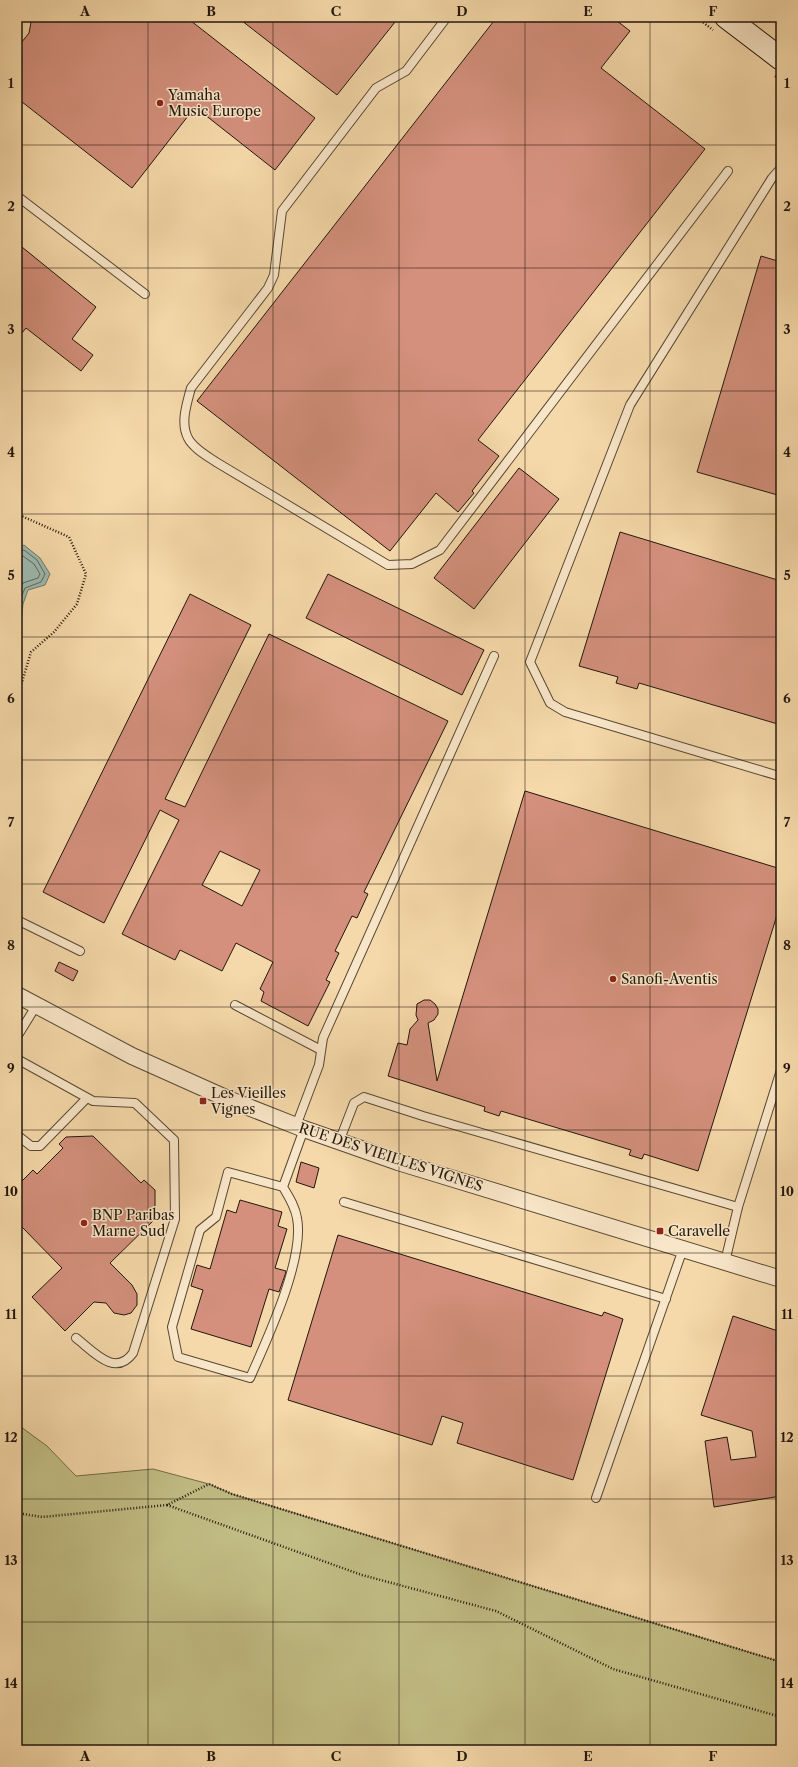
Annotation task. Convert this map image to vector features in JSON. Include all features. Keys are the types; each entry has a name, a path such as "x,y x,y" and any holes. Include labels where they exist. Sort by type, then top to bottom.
{"main road":[{"path":"726,17 781,59"}],"street":[{"name":"RUE DES VIEILLES VIGNES","path":"17,995 160,1068 228,1099 300,1128 416,1168 781,1279"}],"lane":[{"path":"447,17 406,71 376,88 282,211 274,275 268,288 191,388 186,404 184,420 188,438 201,451 216,462 388,565 412,564 440,550 728,171"},
{"path":"779,776 565,712 550,703 530,662 630,405 772,178 781,168"},
{"path":"17,196 145,294"},
{"path":"283,1187 228,1172 216,1217 200,1230 172,1327 178,1357 250,1378 277,1318 297,1248 297,1218 293,1204 283,1187 319,1065 323,1038 494,656"},
{"path":"17,920 80,951"},
{"path":"235,1005 321,1050"},
{"path":"17,1037 36,1006"},
{"path":"17,1059 87,1098 100,1102 135,1103 172,1136 175,1143 174,1219 133,1352 129,1359 122,1362 106,1362 76,1338"},
{"path":"725,1262 738,1207 781,1070"},
{"path":"339,1142 354,1103 364,1097 423,1116 738,1207"},
{"path":"17,1135 31,1146 40,1146 87,1098"},
{"path":"344,1202 666,1299"},
{"path":"596,1498 683,1249"}],"path":[{"path":"17,514 69,537 86,574 77,604 54,632 31,652 17,699"},
{"path":"17,1513 42,1517 167,1505 209,1484 232,1494 781,1662"},
{"path":"167,1505 362,1575 496,1611 613,1669 781,1717"}],"shaded area":[{"path":"17,1424 47,1446 76,1476 153,1469 209,1484 232,1494 781,1662 781,1750 17,1750"}],"water":[{"path":"24,545 40,558 50,574 45,585 28,590 23,604 21,622 17,623 17,548"}],"building":[{"name":"Yamaha Music Europe","path":"32,17 186,17 315,118 275,170 195,107 132,188 17,98 17,48 29,33"},
{"path":"237,17 399,17 337,95"},
{"path":"497,17 612,17 630,31 601,68 705,149 478,440 499,456 472,491 474,493 458,512 436,493 390,551 197,401"},
{"path":"17,243 96,307 72,339 93,355 81,371 26,328 17,339"},
{"path":"761,256 781,262 781,496 697,472"},
{"path":"519,468 559,499 474,609 434,578"},
{"path":"620,532 781,581 781,725 639,683 637,689 616,683 618,677 579,666"},
{"path":"328,574 484,650 462,695 306,618"},
{"path":"190,594 251,625 165,799 185,807 269,634 448,721 364,892 368,894 357,918 352,916 335,951 339,953 326,980 330,982 308,1026 261,1001 264,992 260,989 273,962 236,943 222,971 180,950 175,960 122,934 179,820 160,810 104,923 43,892","holes":["220,851 260,870 242,906 202,885"]},
{"name":"Sanofi-Aventis","path":"525,791 781,869 781,902 698,1171 644,1154 642,1159 629,1155 631,1150 501,1111 499,1116 484,1111 485,1107 388,1076 398,1043 407,1045 410,1029 418,1020 416,1015 417,1004 424,1000 430,1000 438,1009 438,1014 434,1020 428,1023 437,1081"},
{"path":"59,962 78,971 73,981 55,971"},
{"name":"BNP Paribas Marne Sud","path":"93,1136 141,1183 144,1180 155,1190 155,1219 110,1263 132,1285 137,1294 137,1305 131,1313 124,1315 114,1313 106,1303 94,1302 65,1331 32,1297 62,1268 22,1227 17,1232 17,1186 33,1170 37,1174 63,1148 59,1144 66,1137"},
{"path":"301,1162 319,1168 314,1188 296,1182"},
{"path":"240,1200 282,1212 278,1226 287,1229 275,1268 286,1271 285,1275 279,1292 269,1289 251,1347 191,1329 203,1290 191,1286 197,1265 210,1269 227,1210 236,1213"},
{"path":"338,1235 602,1316 604,1312 623,1319 573,1480 457,1443 463,1423 442,1416 432,1445 288,1400"},
{"path":"733,1316 781,1332 781,1426 777,1437 781,1452 781,1496 714,1507 705,1441 727,1437 731,1460 756,1457 752,1431 701,1415"}],"place":[{"name":"Yamaha Music Europe","path":"160,103"},
{"name":"Sanofi-Aventis","path":"613,979"},
{"name":"Les Vieilles Vignes","path":"203,1101"},
{"name":"BNP Paribas Marne Sud","path":"84,1223"},
{"name":"Caravelle","path":"660,1231"}]}
